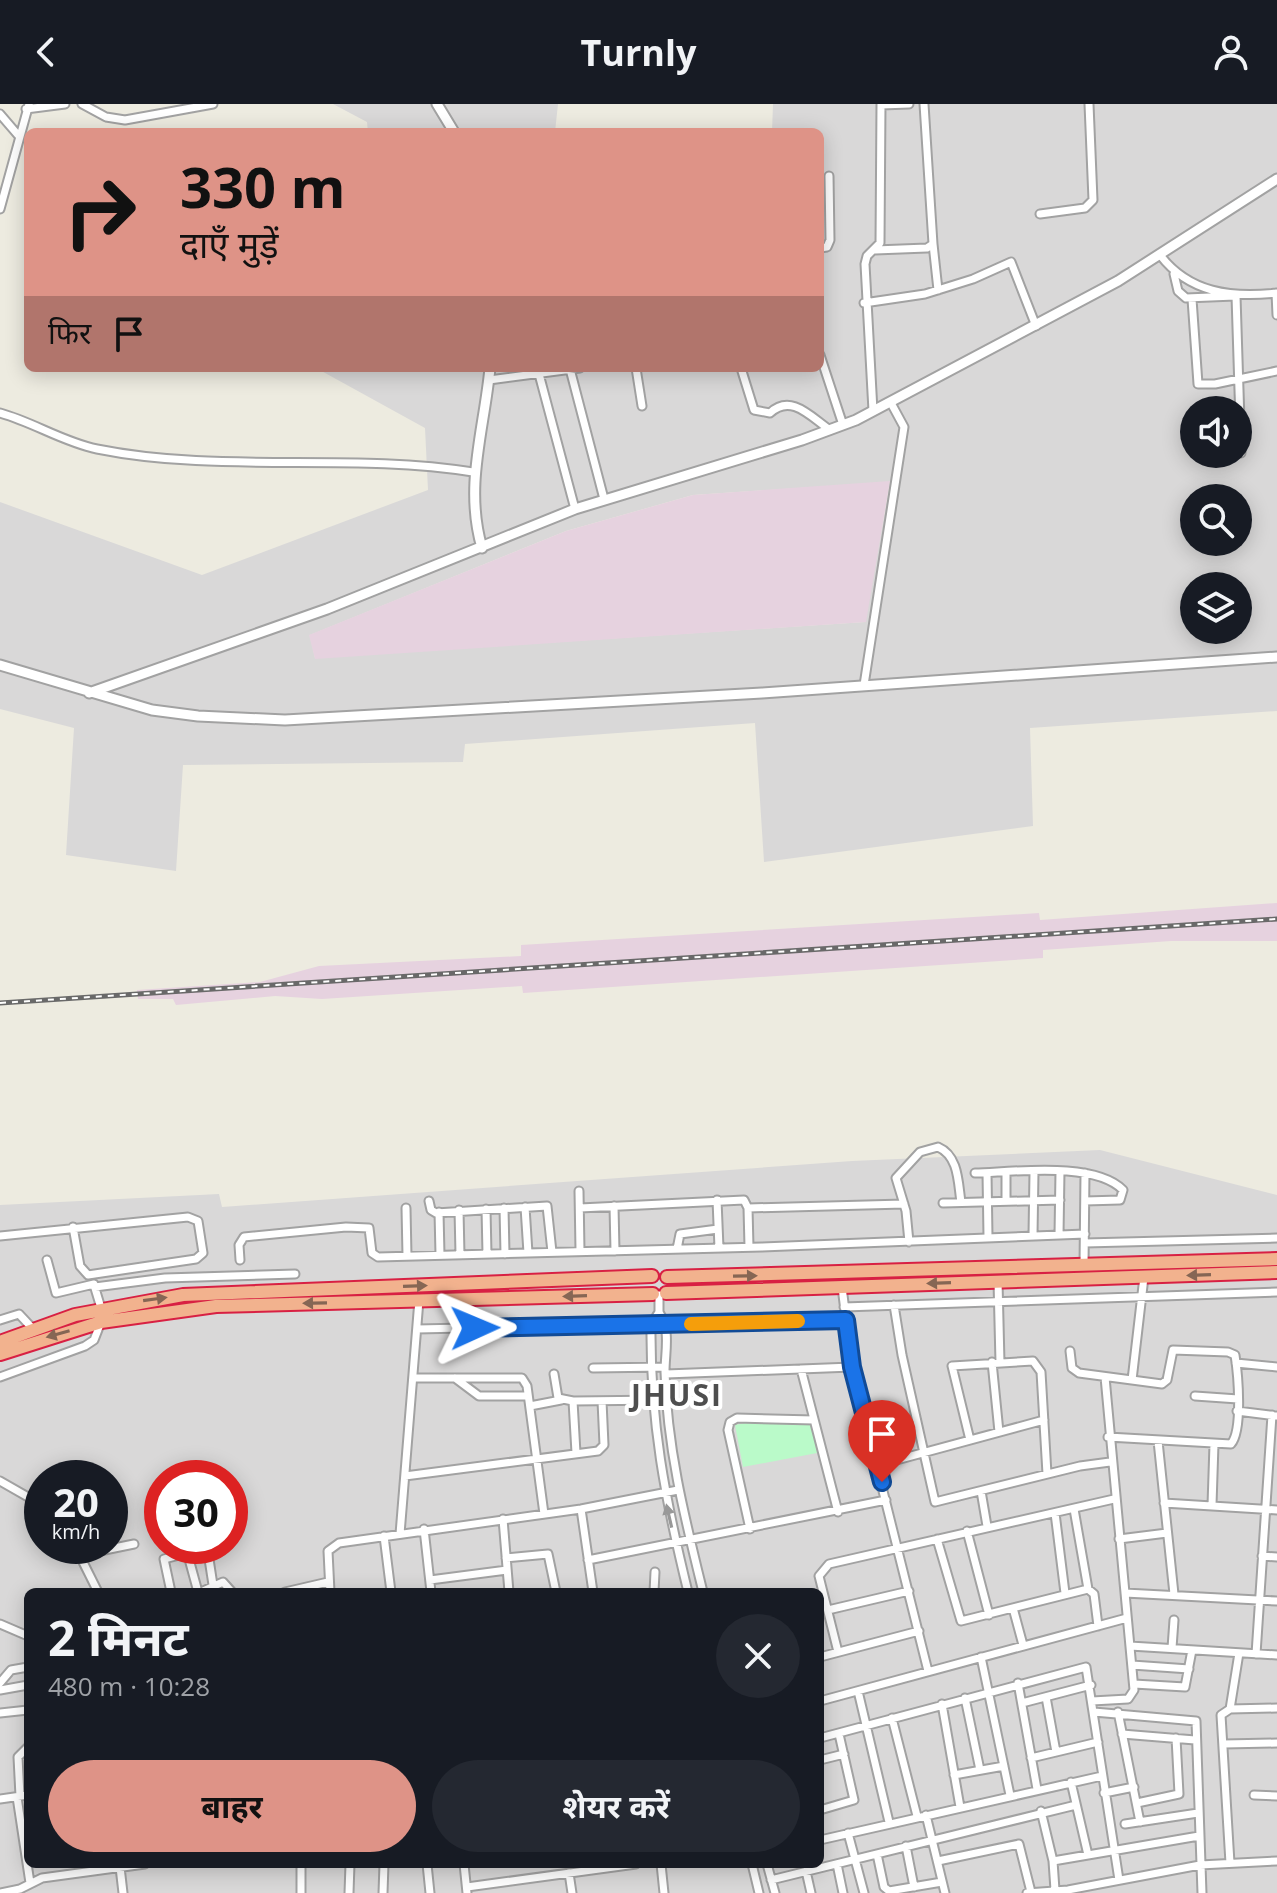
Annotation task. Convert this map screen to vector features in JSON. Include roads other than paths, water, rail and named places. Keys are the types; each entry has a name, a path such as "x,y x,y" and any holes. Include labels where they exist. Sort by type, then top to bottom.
{"highway":[{"path":"667,1277 1277,1259"},
{"path":"0,1354 100,1311 1277,1272"},
{"path":"0,1342 28,1322 221,1292 652,1276 662,1273 670,1287 659,1294"},
{"path":"652,1276 648,1285 659,1294"}],"street":[{"path":"0,209 28,107 65,104"},
{"path":"82,104 106,117 125,120 213,104"},
{"path":"437,104 452,128"},
{"path":"873,411 864,303 865,260 875,250 881,235 881,105 909,104"},
{"path":"924,104 938,290"},
{"path":"1040,214 1085,208 1093,200 1089,104"},
{"path":"0,114 18,135"},
{"path":"824,247 830,240 829,176"},
{"path":"89,693 327,609 575,509 843,425 1036,326 1160,255 1277,179"},
{"path":"875,250 927,248 933,244"},
{"path":"1160,255 1174,274 1178,291 1192,299 1276,293 1277,315"},
{"path":"864,303 938,290 1011,262 1036,326"},
{"path":"1174,274 1207,288 1247,295"},
{"path":"1236,296 1239,396"},
{"path":"1192,299 1198,384 1277,371"},
{"path":"824,367 843,425"},
{"path":"482,548 474,513 473,472 490,372"},
{"path":"489,380 551,372"},
{"path":"571,372 604,499"},
{"path":"637,372 642,406"},
{"path":"742,372 754,410 770,413 780,404 789,403 830,430"},
{"path":"539,374 575,509"},
{"path":"864,685 904,427 891,403"},
{"path":"0,413 37,424 82,445 126,453 231,462 417,466 473,472"},
{"path":"0,665 89,693 174,713 285,720 1277,657"},
{"path":"909,1242 897,1174 920,1152 931,1147 944,1150 952,1157 961,1202"},
{"path":"1059,1235 1060,1171"},
{"path":"1006,1172 1006,1201"},
{"path":"1033,1235 1034,1172"},
{"path":"975,1173 1085,1173 1120,1186 1123,1195 1118,1200 1085,1201"},
{"path":"987,1173 988,1237"},
{"path":"1084,1263 1085,1173"},
{"path":"579,1191 580,1251"},
{"path":"717,1200 719,1248"},
{"path":"580,1208 744,1200 748,1208 749,1247"},
{"path":"943,1203 1060,1200"},
{"path":"429,1201 431,1210 439,1212 525,1207 550,1209 552,1252"},
{"path":"748,1208 904,1204"},
{"path":"614,1206 615,1251"},
{"path":"525,1207 528,1253"},
{"path":"406,1208 407,1256"},
{"path":"504,1208 505,1254"},
{"path":"486,1209 487,1254"},
{"path":"459,1210 460,1255"},
{"path":"439,1212 440,1255"},
{"path":"0,1236 188,1217 195,1218 200,1226 203,1253 199,1258 56,1293 47,1260"},
{"path":"0,1377 94,1340 100,1311 94,1284 82,1270 73,1227"},
{"path":"240,1260 239,1245 244,1237 346,1227 369,1228 374,1256 909,1242 1033,1235 1059,1235 1085,1241 1277,1238"},
{"path":"677,1249 680,1234 718,1229"},
{"path":"94,1284 165,1278 295,1274"},
{"path":"1132,1380 1144,1277"},
{"path":"998,1281 996,1362 999,1432"},
{"path":"842,1287 852,1367 928,1671"},
{"path":"844,1307 1277,1292"},
{"path":"659,1294 659,1312 651,1325 651,1401 664,1493 687,1588"},
{"path":"400,1534 419,1300"},
{"path":"894,1305 935,1502 1110,1462"},
{"path":"659,1312 667,1324 666,1400 678,1490 702,1588"},
{"path":"0,1320 28,1322"},
{"path":"417,1329 846,1320"},
{"path":"1070,1351 1075,1372 1132,1380 1165,1382 1169,1354 1176,1349 1231,1352 1236,1363 1238,1399 1235,1440 1228,1445 1108,1437"},
{"path":"970,1440 952,1366 1037,1362 1041,1372 1047,1474"},
{"path":"1236,1363 1277,1367"},
{"path":"593,1368 852,1367"},
{"path":"801,1369 838,1512"},
{"path":"554,1374 556,1393 561,1400"},
{"path":"413,1378 518,1376 525,1381 544,1514"},
{"path":"1092,1701 1128,1699 1133,1694 1134,1684 1110,1462 1105,1377"},
{"path":"455,1378 479,1396 528,1396"},
{"path":"1195,1396 1238,1399"},
{"path":"530,1406 561,1400 666,1400"},
{"path":"573,1401 576,1453"},
{"path":"405,1476 602,1448 602,1401"},
{"path":"1237,1411 1274,1415 1256,1654"},
{"path":"750,1529 728,1425 737,1418 814,1420"},
{"path":"878,1465 1044,1420"},
{"path":"1158,1441 1174,1594"},
{"path":"1212,1505 1214,1444"},
{"path":"0,1481 24,1495"},
{"path":"329,1588 327,1559 333,1546 424,1529 581,1509 678,1490"},
{"path":"981,1491 987,1526"},
{"path":"822,1588 819,1576 824,1568 987,1526 1114,1499"},
{"path":"588,1560 886,1500"},
{"path":"1164,1503 1277,1510"},
{"path":"581,1509 592,1588"},
{"path":"1074,1509 1088,1589 1094,1594 1098,1626"},
{"path":"1055,1513 1065,1593"},
{"path":"503,1519 509,1588"},
{"path":"424,1529 431,1588"},
{"path":"967,1531 989,1615"},
{"path":"1119,1539 1167,1533"},
{"path":"384,1536 390,1588"},
{"path":"937,1539 959,1619 965,1621 1088,1589"},
{"path":"128,1545 134,1544"},
{"path":"170,1588 164,1559 183,1554 188,1556 198,1588"},
{"path":"506,1558 548,1554 555,1588"},
{"path":"1262,1556 1277,1557"},
{"path":"84,1564 96,1588"},
{"path":"210,1564 213,1585"},
{"path":"430,1580 507,1570"},
{"path":"654,1588 655,1572"},
{"path":"302,1588 328,1582"},
{"path":"207,1588 226,1583 229,1588"},
{"path":"828,1610 909,1591"},
{"path":"1125,1593 1277,1601"},
{"path":"824,1595 838,1652"},
{"path":"1013,1608 1023,1645"},
{"path":"824,1700 1127,1618"},
{"path":"1172,1648 1174,1620"},
{"path":"0,1624 24,1634"},
{"path":"824,1656 919,1631"},
{"path":"1130,1646 1277,1655"},
{"path":"1134,1684 1182,1688 1187,1685 1192,1650"},
{"path":"1230,1709 1239,1653"},
{"path":"981,1657 1010,1795"},
{"path":"1132,1665 1189,1669"},
{"path":"824,1737 1084,1666 1089,1670 1104,1793 1119,1880"},
{"path":"0,1683 8,1672 24,1668"},
{"path":"1018,1683 1037,1789"},
{"path":"1022,1703 1091,1685"},
{"path":"0,1690 24,1686"},
{"path":"858,1691 889,1822"},
{"path":"1046,1697 1056,1752"},
{"path":"965,1698 980,1770"},
{"path":"942,1704 960,1807"},
{"path":"1230,1863 1221,1715 1230,1709 1277,1708"},
{"path":"0,1713 24,1710"},
{"path":"1094,1712 1193,1718 1196,1724 1202,1893"},
{"path":"1118,1712 1140,1822"},
{"path":"892,1718 921,1815 933,1838 945,1893"},
{"path":"824,1809 854,1800 839,1734"},
{"path":"1122,1734 1195,1740"},
{"path":"1137,1803 1179,1794 1176,1738"},
{"path":"1031,1758 1098,1742"},
{"path":"1224,1744 1277,1743"},
{"path":"24,1751 18,1757 24,1818"},
{"path":"824,1759 844,1754"},
{"path":"954,1775 1004,1766"},
{"path":"824,1839 1102,1776"},
{"path":"1071,1782 1088,1855"},
{"path":"1104,1793 1134,1787"},
{"path":"1254,1795 1277,1796"},
{"path":"0,1799 22,1796"},
{"path":"824,1867 1041,1811 1076,1805"},
{"path":"1041,1811 1053,1861 1055,1890"},
{"path":"1125,1824 1198,1813"},
{"path":"848,1833 864,1893"},
{"path":"1053,1861 1199,1836"},
{"path":"938,1861 1019,1844 1029,1893 1068,1891 1200,1865 1277,1861"},
{"path":"906,1846 914,1887"},
{"path":"877,1854 886,1889 942,1882"},
{"path":"837,1864 843,1893"},
{"path":"29,1868 30,1883"},
{"path":"67,1868 68,1875"},
{"path":"0,1893 99,1868"},
{"path":"120,1868 123,1893"},
{"path":"301,1868 301,1893"},
{"path":"349,1893 350,1868"},
{"path":"383,1893 384,1868"},
{"path":"427,1868 430,1893"},
{"path":"464,1868 467,1890 593,1868"},
{"path":"661,1868 664,1893"},
{"path":"753,1868 759,1893"},
{"path":"768,1868 775,1893"},
{"path":"771,1880 819,1868"},
{"path":"572,1870 572,1893"},
{"path":"806,1871 811,1893"}],"railway":[{"path":"0,1003 1277,919"}],"district":[{"name":"JHUSI","path":"677,1396"}]}
